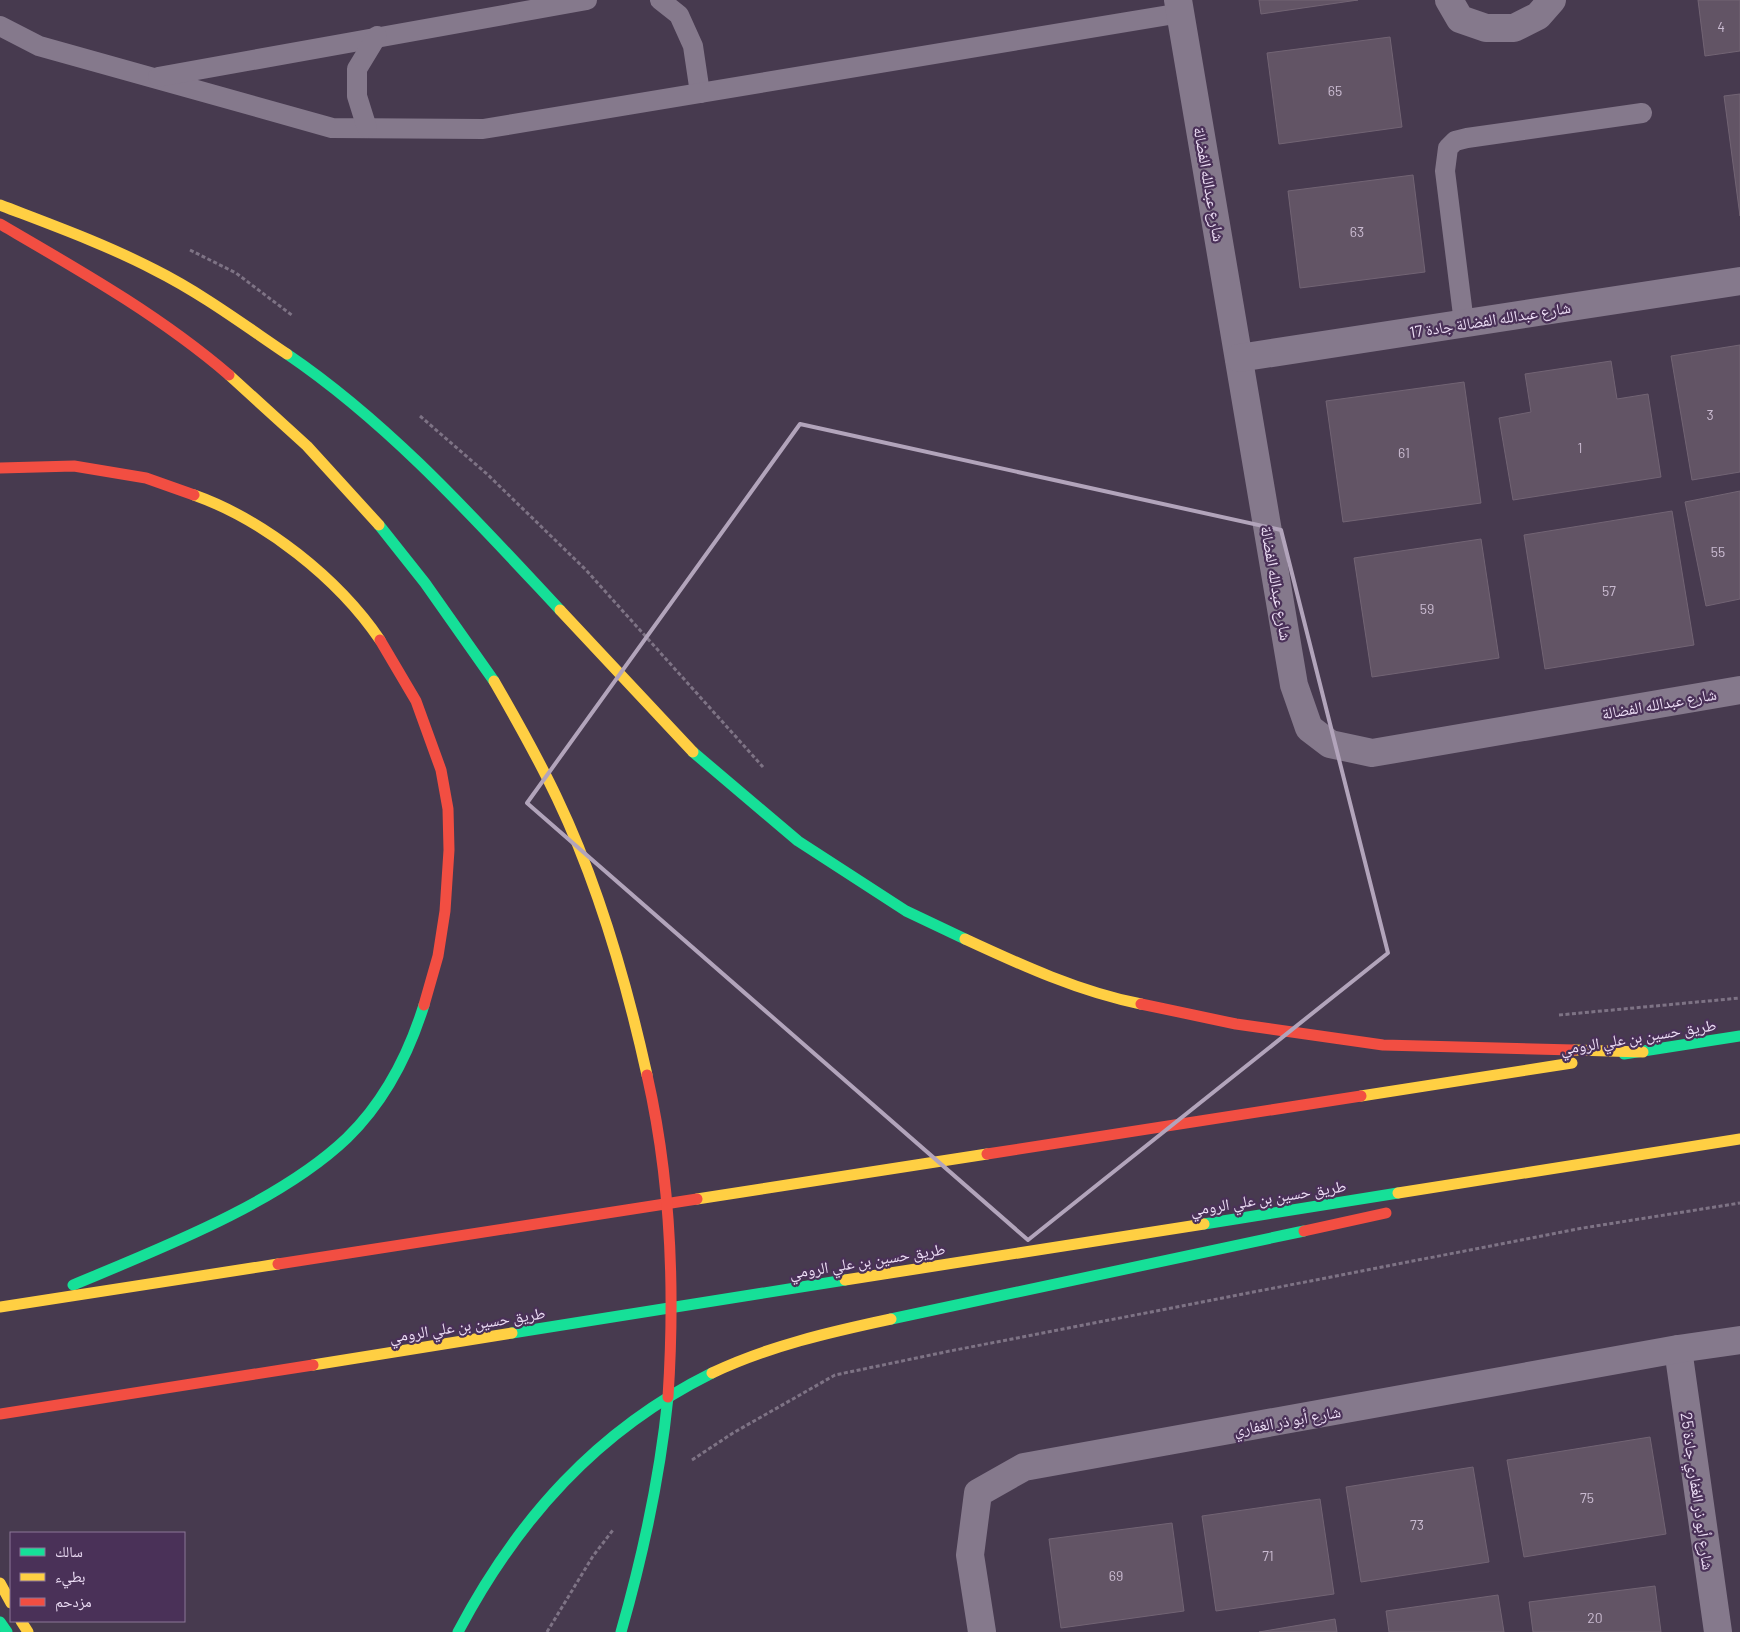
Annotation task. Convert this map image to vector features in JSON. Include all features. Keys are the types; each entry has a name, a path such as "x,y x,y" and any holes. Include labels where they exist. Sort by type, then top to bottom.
{"highway":[{"path":"0,205 104,246 156,270 228,314 312,371 388,435 456,498 693,753 798,841 906,911 1012,961 1115,998 1236,1024 1383,1045 1643,1052"},
{"path":"0,224 117,292 171,329 225,372 332,471 381,526 464,632 494,681 566,815 592,879 612,937 631,1005 658,1136 668,1232 671,1296 670,1365 660,1458 636,1583 621,1632"},
{"path":"0,468 24,466 78,467 129,474 147,479 183,490 230,510 305,558 337,586 362,615 391,653 411,690 428,729 442,773 449,847 447,899 439,951 429,990 414,1030 396,1069 361,1124 330,1154 298,1177 218,1221 147,1254 31,1302"},
{"name":"طريق حسين بن علي الرومي","path":"0,1307 1740,1036"},
{"name":"طريق حسين بن علي الرومي","path":"0,1414 1740,1139"},
{"path":"1482,1192 1697,1146"},
{"path":"458,1632 493,1566 553,1490 589,1456 625,1427 710,1374 792,1342 838,1330 1394,1211"},
{"path":"0,1583 10,1601"},
{"path":"0,1622 7,1632"}],"street":[{"path":"1449,0 1460,18 1486,28 1514,28 1538,16 1552,0"},
{"name":"شارع عبدالله الفضالة","path":"1180,7 1294,685 1309,728 1330,744 1372,753 1740,690"},
{"name":"شارع عبدالله الفضالة جادة 17","path":"1240,358 1740,281"},
{"name":"شارع أبو ذر الغفاري","path":"982,1632 970,1554 978,1493 1024,1467 1678,1349 1740,1340"},
{"name":"شارع أبو ذر الغفاري جادة 25","path":"1678,1349 1718,1632"}],"lane":[{"path":"154,78 377,36 586,0"},
{"path":"660,0 679,15 693,46 700,94"},
{"path":"0,26 39,46 332,128 483,129 700,94 1180,7"},
{"path":"367,128 356,96 356,69 377,36"},
{"path":"1464,323 1445,171 1448,148 1456,141 1467,138 1642,114"}],"path":[{"path":"185,247 236,273 297,319"},
{"path":"415,412 487,474 586,570 766,770"},
{"path":"1552,1016 1740,998"},
{"path":"685,1465 733,1433 836,1375 950,1350 1583,1228 1740,1203"},
{"path":"547,1632 593,1556 617,1526"}],"highlighted area":[{"path":"800,424 1281,530 1388,953 1028,1240 527,803"}],"building":[{"path":"1259,0 1358,0 1261,14"},
{"path":"1698,0 1740,0 1740,51 1705,56"},
{"path":"1390,37 1402,127 1279,144 1267,53"},
{"path":"1740,94 1740,216 1724,96"},
{"path":"1413,175 1425,272 1300,288 1288,191"},
{"path":"1740,345 1740,472 1692,480 1671,356"},
{"path":"1611,361 1617,399 1648,394 1661,477 1513,500 1499,418 1531,412 1525,374"},
{"path":"1464,382 1481,503 1343,522 1326,401"},
{"path":"1740,491 1740,599 1706,606 1685,502"},
{"path":"1672,511 1694,645 1545,669 1524,535"},
{"path":"1481,539 1499,658 1372,677 1354,558"},
{"path":"1650,1437 1666,1534 1524,1557 1507,1460"},
{"path":"1473,1467 1489,1562 1361,1582 1346,1487"},
{"path":"1320,1499 1334,1594 1216,1611 1202,1516"},
{"path":"1172,1523 1184,1611 1061,1628 1049,1539"},
{"path":"1655,1586 1661,1632 1533,1632 1529,1602"},
{"path":"1498,1595 1504,1632 1389,1632 1386,1611"},
{"path":"1335,1619 1337,1632 1259,1632"}],"traffic: fast":[{"path":"287,354 325,381 396,442 463,507 560,610"},
{"path":"379,525 425,583 494,681"},
{"path":"693,752 798,841 906,911 965,939"},
{"path":"73,1285 180,1240 217,1222 253,1204 319,1162 347,1138 373,1109 384,1093 403,1059 424,1005"},
{"path":"1624,1054 1740,1036"},
{"path":"1204,1224 1398,1193"},
{"path":"891,1319 1304,1231"},
{"path":"512,1333 845,1280"},
{"path":"458,1632 506,1552 564,1482 597,1450 632,1422 670,1396 712,1373"},
{"path":"621,1632 650,1516 665,1427 668,1397"},
{"path":"0,1622 7,1632"}],"traffic: slow":[{"path":"0,205 98,243 155,270 206,299 287,354"},
{"path":"229,375 307,446 379,525"},
{"path":"194,495 247,519 298,554 343,595 380,640"},
{"path":"560,610 693,752"},
{"path":"494,681 550,783 586,865 610,934 630,1004 647,1075"},
{"path":"965,939 1029,968 1073,985 1141,1004"},
{"path":"1574,1050 1643,1052"},
{"path":"1361,1096 1572,1063"},
{"path":"1398,1193 1740,1139"},
{"path":"697,1199 987,1154"},
{"path":"845,1280 1204,1224"},
{"path":"0,1307 278,1264"},
{"path":"712,1373 778,1347 891,1319"},
{"path":"313,1365 512,1333"},
{"path":"0,1583 10,1601"},
{"path":"22,1622 28,1632"}],"traffic: jam":[{"path":"0,224 89,276 147,313 229,375"},
{"path":"0,468 74,466 146,478 194,495"},
{"path":"380,640 416,701 441,770 448,809 449,850 445,911 438,956 424,1005"},
{"path":"1141,1004 1236,1024 1383,1045 1574,1050"},
{"path":"647,1075 661,1155 669,1235 671,1316 668,1397"},
{"path":"987,1154 1361,1096"},
{"path":"278,1264 697,1199"},
{"path":"1304,1231 1386,1213"},
{"path":"0,1414 313,1365"}]}
